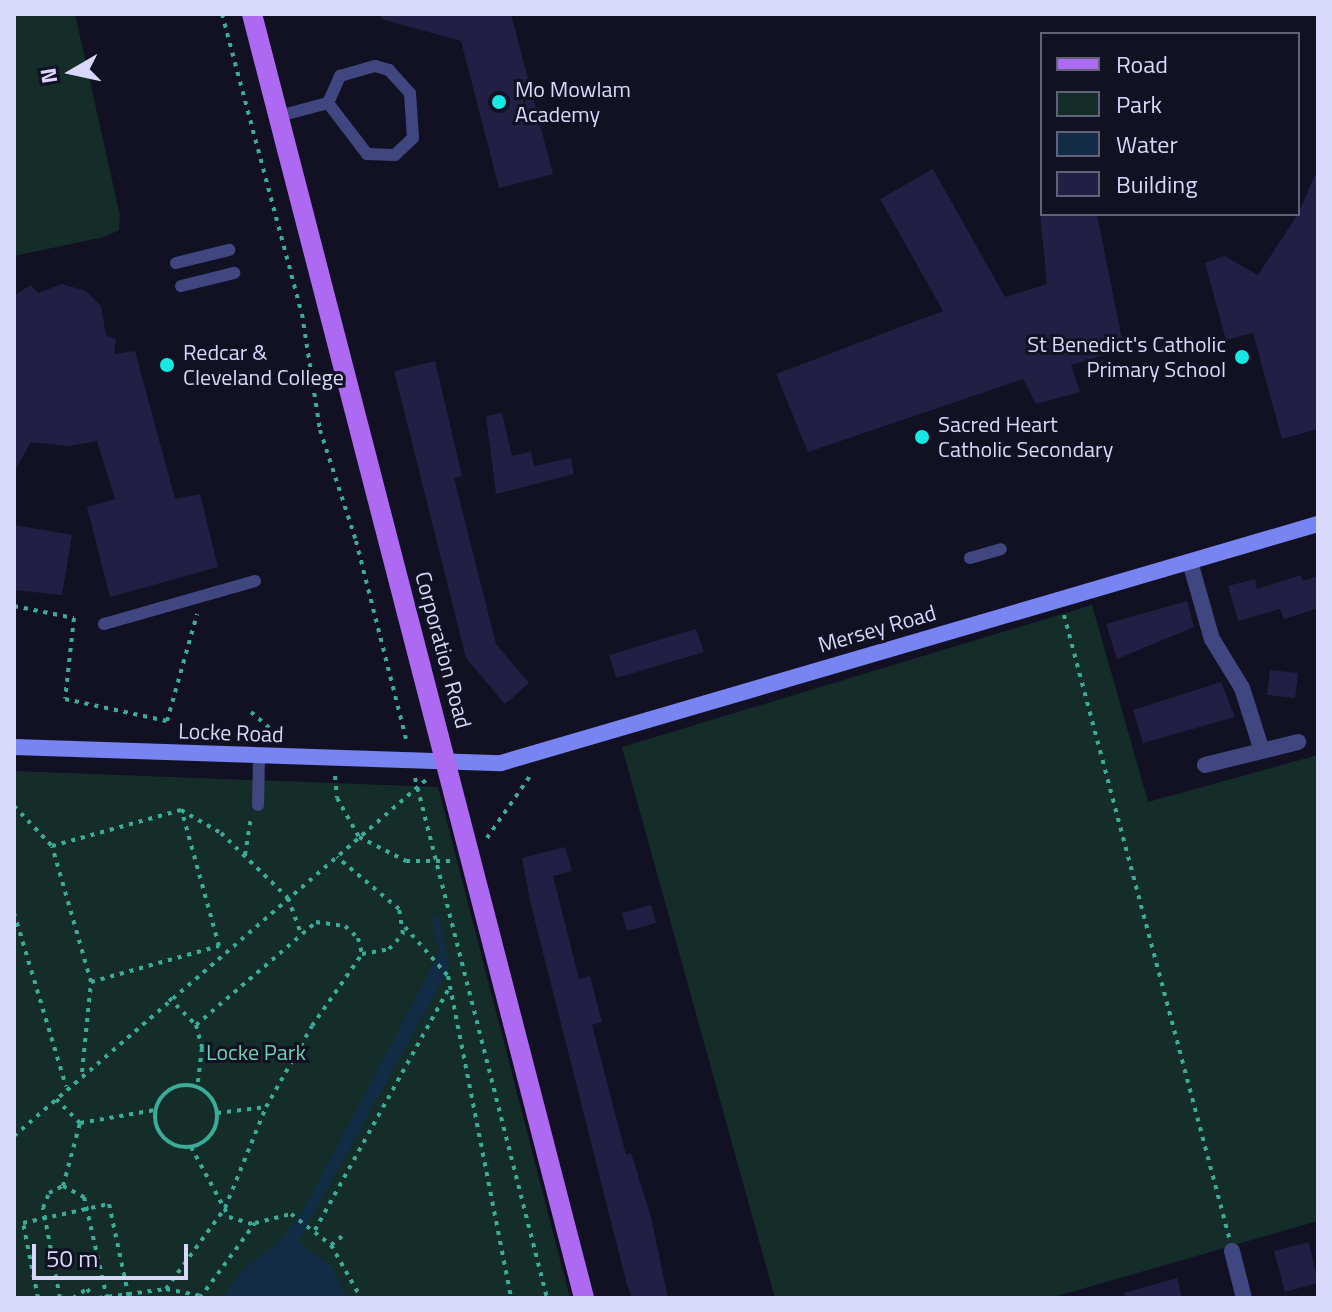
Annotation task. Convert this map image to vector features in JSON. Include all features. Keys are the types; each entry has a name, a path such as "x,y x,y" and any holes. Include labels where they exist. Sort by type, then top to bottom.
{"main road":[{"name":"Corporation Road","path":"252,14 584,1298"}],"street":[{"name":"Mersey Road","path":"447,761 501,763 1318,524"},
{"path":"1190,562 1212,639 1242,688 1262,751"},
{"path":"1205,765 1298,742"},
{"name":"Locke Road","path":"14,747 447,761"},
{"path":"1232,1251 1244,1298"}],"lane":[{"path":"350,69 389,70 410,93 413,138 387,158 367,154 328,103 330,88 350,69"},
{"path":"279,116 328,103"},
{"path":"176,263 229,250"},
{"path":"181,286 234,273"},
{"path":"970,558 1001,549"},
{"path":"104,624 255,581"},
{"path":"258,805 259,756"}],"path":[{"path":"222,14 280,236"},
{"path":"14,606 74,618 65,699 167,721 201,596"},
{"path":"1060,598 1232,1251"},
{"path":"334,758 337,798 359,837 406,861 472,859 550,748"},
{"path":"14,1136 82,1072 447,761"},
{"path":"245,855 247,824 258,805"},
{"path":"14,806 52,846 91,982 82,1072"},
{"path":"181,810 245,855 288,898 301,933"},
{"path":"52,846 181,810"},
{"path":"181,810 221,954"},
{"path":"337,857 399,909 405,927 434,956 448,976 511,1298"},
{"path":"14,913 67,1087"},
{"path":"166,1289 225,1208 266,1107 362,954 358,938 336,922 316,922 196,1025"},
{"path":"362,954 389,949 405,927"},
{"path":"91,982 219,946"},
{"path":"313,1229 450,986"},
{"path":"169,998 196,1025 202,1048 197,1087 217,1113"},
{"path":"80,1123 155,1110 171,1088 197,1087"},
{"path":"56,1099 80,1123"},
{"path":"217,1113 266,1107"},
{"path":"155,1110 163,1138 191,1147 235,1222 255,1223 291,1214 331,1245 361,1298"},
{"path":"191,1147 213,1131 217,1113"},
{"path":"63,1186 62,1170 80,1123"},
{"path":"63,1186 77,1190 88,1209 107,1297"},
{"path":"60,1298 44,1219 44,1200 63,1186"},
{"path":"38,1298 23,1223 109,1204 129,1295"},
{"path":"73,1298 87,1289 96,1298 166,1289 201,1297 255,1223"},
{"path":"331,1245 344,1235"}],"green space":[{"path":"14,14 75,14 120,216 119,230 104,237 14,256"},
{"path":"1092,605 1148,802 1318,755 1318,1221 1050,1298 775,1298 622,747"},
{"name":"Locke Park","path":"14,771 438,787 570,1298 14,1298"}],"water":[{"path":"439,915 449,968 298,1242 332,1266 346,1298 223,1298 243,1269 278,1243 303,1211 439,953 432,916"}],"building":[{"path":"381,14 511,14 553,174 499,188 461,41 381,19"},
{"path":"933,169 1005,297 1047,284 1040,216 1097,216 1124,349 1071,365 1080,392 1036,404 1023,379 808,452 776,374 943,311 880,199"},
{"path":"1318,169 1318,429 1282,439 1253,333 1226,340 1205,263 1224,256 1258,275 1297,216 1300,216"},
{"path":"62,284 86,291 101,306 106,335 116,339 114,354 135,351 175,499 200,494 218,567 110,597 87,507 115,499 97,441 68,446 31,442 14,472 14,295 31,285 38,293"},
{"path":"435,361 462,476 454,478 496,644 529,683 505,704 466,658 394,371"},
{"path":"502,413 512,456 531,452 534,466 571,458 574,474 496,494 486,416"},
{"path":"14,525 72,535 62,595 14,590"},
{"path":"1301,575 1303,581 1318,576 1318,608 1284,619 1280,609 1238,621 1228,586 1255,579 1257,589"},
{"path":"1187,601 1194,627 1117,659 1106,624"},
{"path":"696,629 704,652 616,678 609,655"},
{"path":"1270,670 1298,673 1295,698 1267,695"},
{"path":"1221,682 1235,717 1143,743 1133,710"},
{"path":"565,847 572,871 553,876 579,979 590,976 602,1022 592,1025 626,1155 631,1153 651,1217 668,1298 632,1298 627,1285 531,905 522,858"},
{"path":"651,905 656,923 627,931 622,913"},
{"path":"1309,1242 1318,1283 1285,1292 1274,1251"},
{"path":"1177,1278 1182,1298 1125,1298 1124,1293"}],"place":[{"name":"Mo Mowlam Academy","path":"499,102"},
{"name":"St Benedict's Catholic Primary School","path":"1242,357"},
{"name":"Redcar & Cleveland College","path":"167,365"},
{"name":"Sacred Heart Catholic Secondary","path":"922,437"}]}
